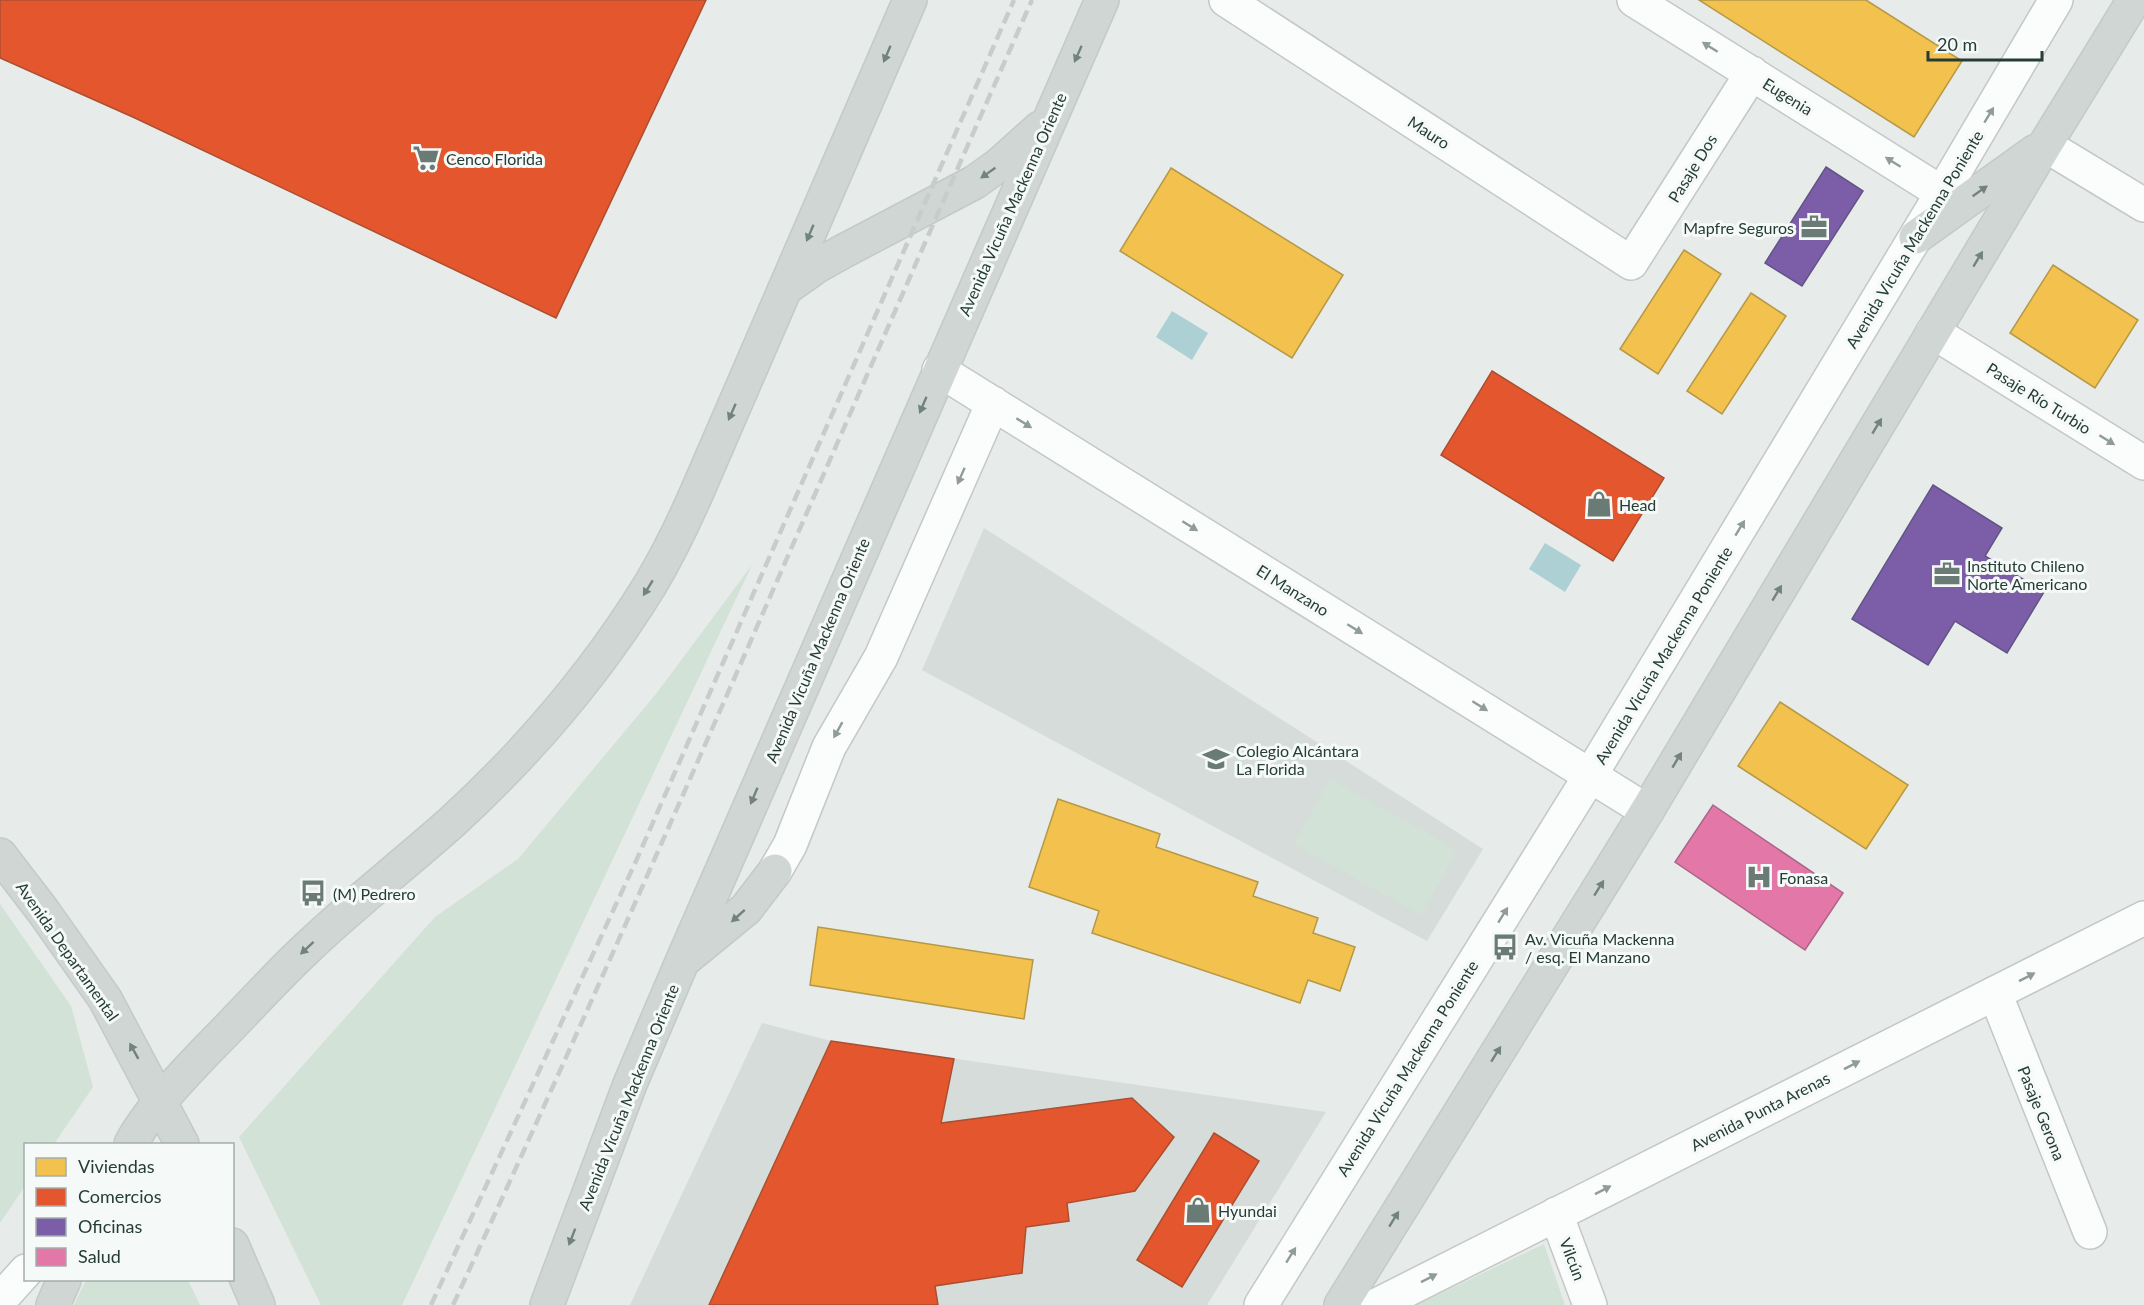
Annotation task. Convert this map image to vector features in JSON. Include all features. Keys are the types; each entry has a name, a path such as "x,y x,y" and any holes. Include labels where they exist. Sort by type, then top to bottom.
{"main road":[{"path":"132,1141 196,1062 307,948 452,822 492,783 535,739 603,656 651,584 673,544 910,0"},
{"name":"Avenida Vicuña Mackenna Oriente","path":"547,1305 630,1084 1101,0"},
{"path":"1341,1305 1647,811 2134,0"},
{"path":"786,288 834,256 975,182 1000,165 1048,121"},
{"path":"1916,237 2045,145"},
{"name":"Avenida Departamental","path":"0,855 105,999 181,1143"},
{"path":"682,962 746,909 775,871"},
{"path":"234,1250 258,1305"},
{"path":"52,1305 64,1281"}],"street":[{"name":"Mauro","path":"1226,0 1631,263"},
{"name":"Eugenia","path":"1634,0 1942,193"},
{"name":"Avenida Vicuña Mackenna Poniente","path":"1261,1305 1590,776 1916,237 2056,0"},
{"name":"Pasaje Dos","path":"1631,263 1752,73"},
{"path":"2045,145 2144,205"},
{"name":"Pasaje Río Turbio","path":"1933,332 2144,464"},
{"name":"El Manzano","path":"939,370 1647,811"},
{"path":"775,871 790,845 829,747 881,657 993,403"},
{"name":"Avenida Punta Arenas","path":"1377,1305 2144,918"},
{"name":"Pasaje Gerona","path":"1995,993 2090,1232"},
{"name":"Vilcún","path":"1556,1214 1590,1305"},
{"path":"0,1300 24,1273"}],"shaded area":[{"name":"Colegio Alcántara La Florida","path":"984,528 1483,849 1427,941 922,670"},
{"path":"762,1023 831,1041 1326,1112 1207,1305 630,1305"}],"green space":[{"path":"752,565 402,1305 321,1305 239,1137 435,917 518,859 656,694"},
{"path":"1330,779 1457,850 1421,915 1294,844"},
{"path":"0,904 71,1006 93,1087 55,1143 24,1143 24,1187 0,1223"},
{"path":"1544,1244 1565,1305 1416,1305"},
{"path":"86,1281 188,1281 200,1305 74,1305"}],"water":[{"path":"1172,311 1208,333 1192,360 1156,337"},
{"path":"1545,543 1581,565 1565,592 1529,569"}],"building: Viviendas":[{"path":"1699,0 1866,0 1962,61 1914,137"},
{"path":"1171,168 1343,275 1292,358 1120,251"},
{"path":"1684,250 1721,274 1658,374 1620,349"},
{"path":"2053,265 2138,320 2095,388 2010,333"},
{"path":"1751,293 1786,316 1722,414 1687,391"},
{"path":"1780,702 1908,785 1866,849 1738,766"},
{"path":"1058,799 1160,834 1156,847 1258,882 1253,896 1318,918 1313,933 1355,947 1340,991 1308,980 1300,1003 1092,933 1099,911 1029,887"},
{"path":"818,927 1033,960 1024,1019 810,985"}],"building: Comercios":[{"name":"Cenco Florida","path":"0,0 706,0 556,318 135,118 0,58"},
{"path":"1492,371 1664,478 1613,561 1441,455"},
{"path":"831,1041 954,1059 941,1123 1132,1098 1174,1137 1135,1191 1067,1203 1069,1221 1026,1227 1022,1273 935,1286 938,1305 709,1305"},
{"name":"Hyundai","path":"1214,1133 1259,1161 1182,1287 1137,1260"}],"building: Oficinas":[{"name":"Mapfre Seguros","path":"1826,167 1863,191 1802,286 1765,263"},
{"name":"Instituto Chileno Norte Americano","path":"1933,485 2002,528 1985,556 2044,592 2007,653 1955,621 1928,665 1852,619"}],"building: Salud":[{"name":"Fonasa","path":"1713,805 1843,893 1805,950 1675,862"}],"railway":[{"path":"431,1305 636,861 1014,0"},
{"path":"453,1305 673,817 1032,0"}],"place":[{"name":"Cenco Florida","path":"426,158"},
{"name":"Mapfre Seguros","path":"1814,227"},
{"name":"Head","path":"1599,504"},
{"name":"Instituto Chileno Norte Americano","path":"1947,574"},
{"name":"Colegio Alcántara La Florida","path":"1216,759"},
{"name":"Fonasa","path":"1759,877"},
{"name":"(M) Pedrero","path":"313,893"},
{"name":"Av. Vicuña Mackenna / esq. El Manzano","path":"1505,947"},
{"name":"Hyundai","path":"1198,1210"}]}
